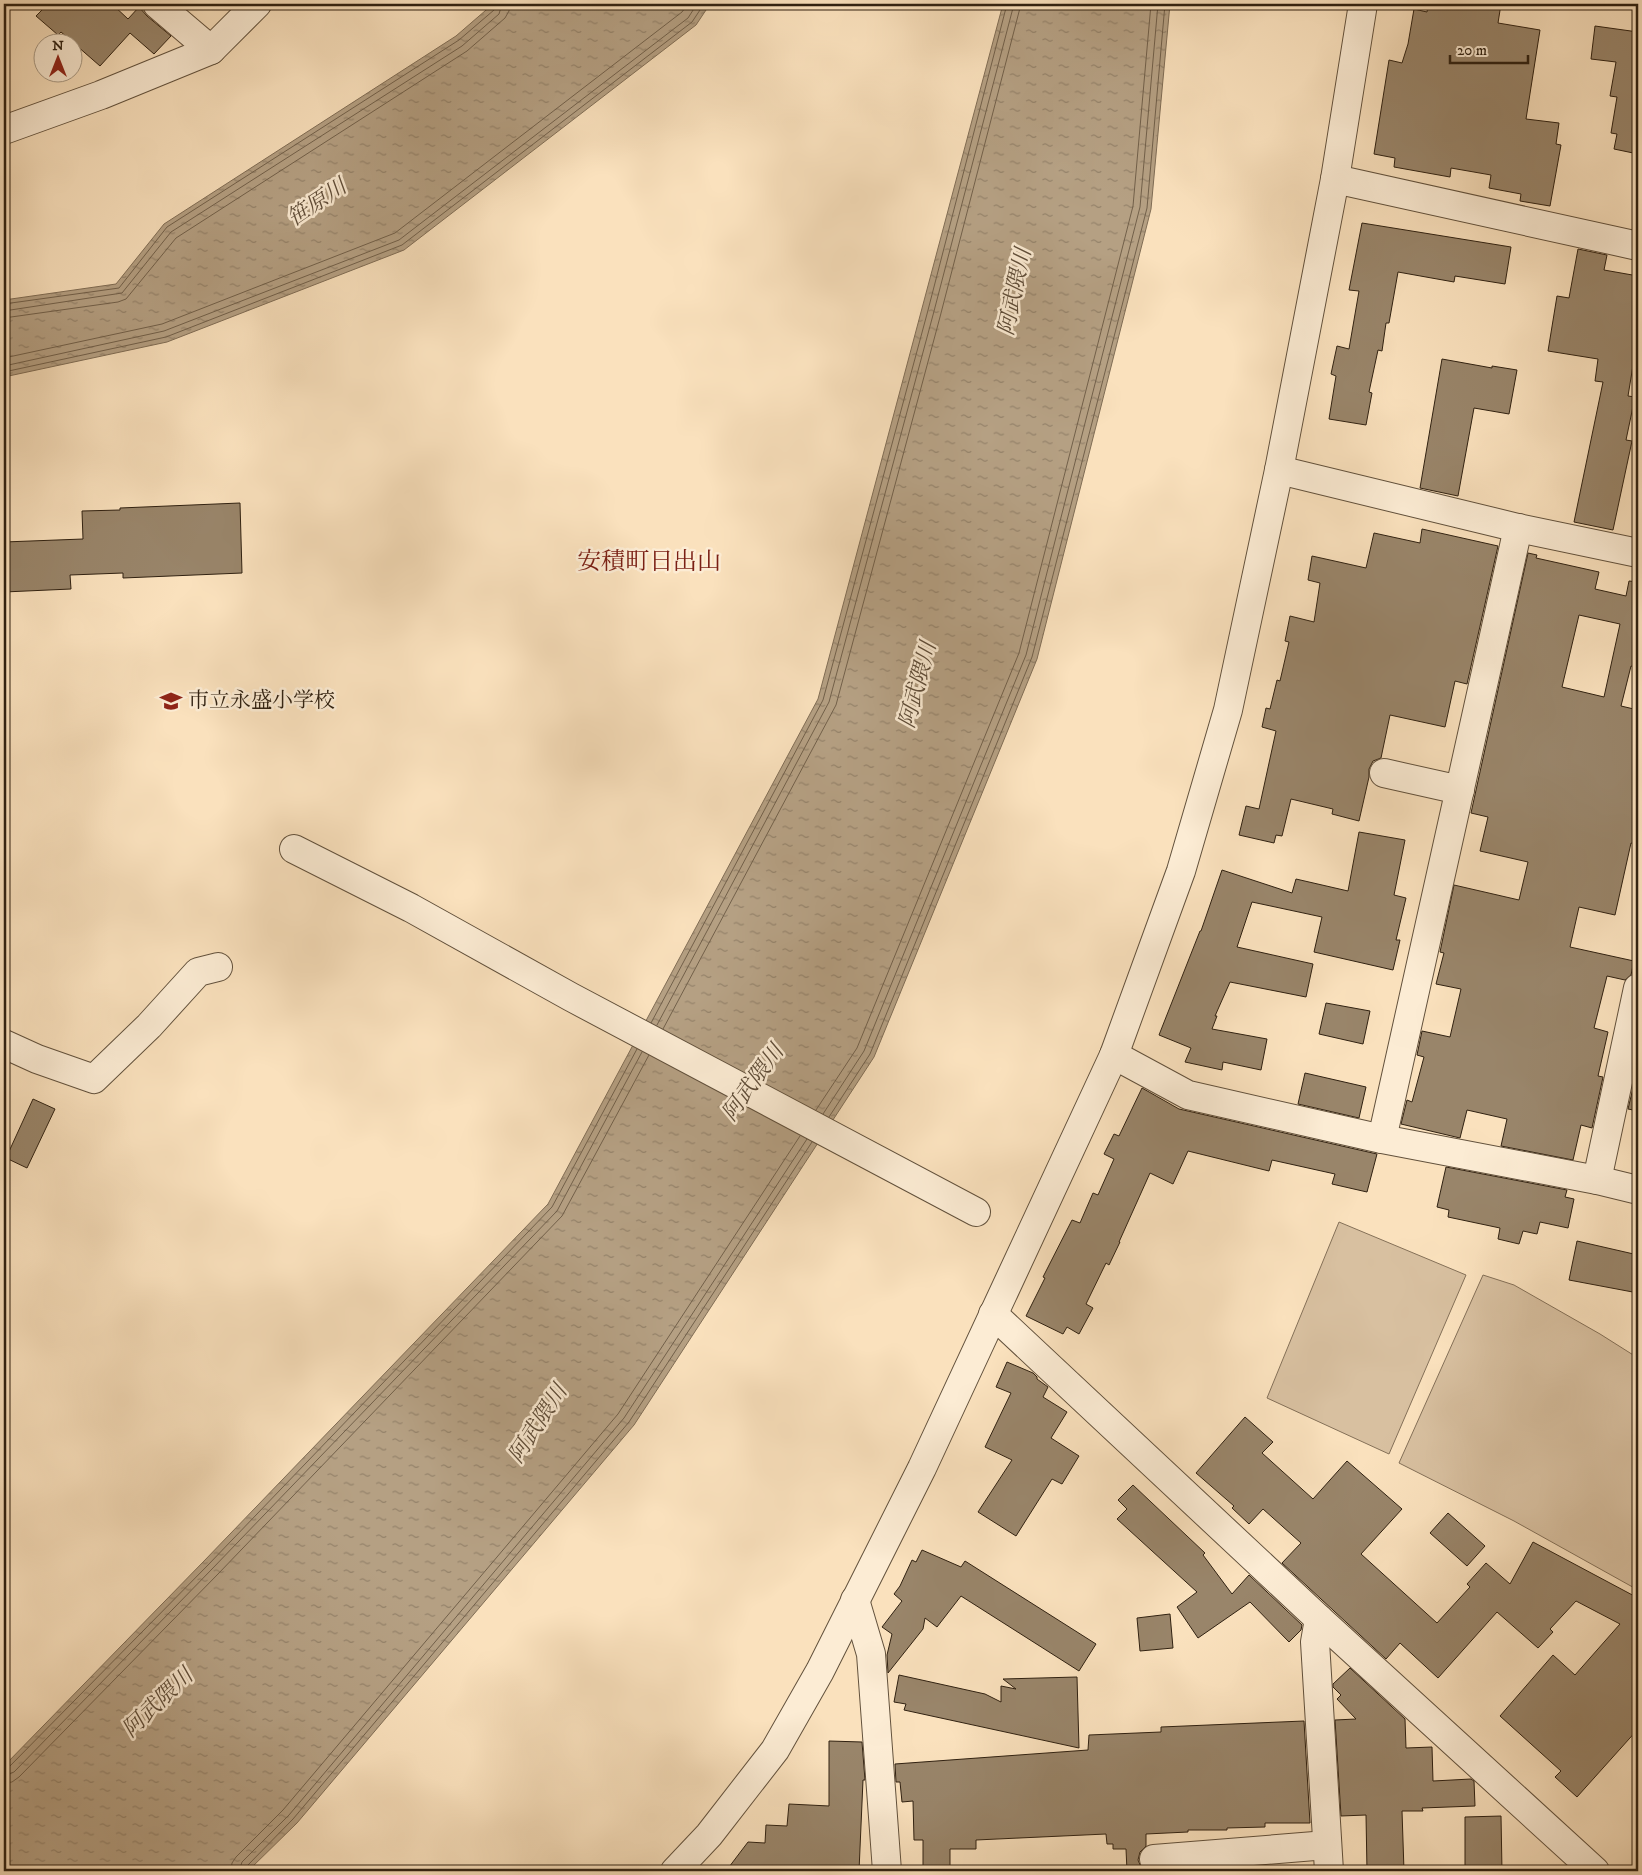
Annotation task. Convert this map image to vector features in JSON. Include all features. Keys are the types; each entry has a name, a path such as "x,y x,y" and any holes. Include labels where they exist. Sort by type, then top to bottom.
{"street":[{"path":"157,4 211,50"},
{"path":"4,130 211,50 257,4"},
{"path":"675,1871 709,1835 775,1750 820,1672 922,1468 1114,1055 1181,871 1228,710 1279,470 1335,179 1363,4"},
{"path":"1335,179 1638,246"},
{"path":"1279,470 1518,528 1638,553"},
{"path":"1382,1139 1518,528"},
{"path":"1384,773 1460,790"},
{"path":"294,849 411,908 571,997 976,1212"},
{"path":"4,1044 37,1059 94,1079 149,1026 198,972 218,967"},
{"path":"1597,1180 1638,988"},
{"path":"1114,1055 1188,1095 1382,1139 1597,1180 1638,1190"},
{"path":"993,1314 1319,1619 1595,1871"},
{"path":"855,1600 871,1654 886,1871"},
{"path":"1154,1859 1328,1858 1315,1642 1319,1619"}],"shaded area":[{"path":"1339,1222 1466,1275 1389,1454 1267,1398"},
{"path":"1483,1275 1514,1285 1638,1358 1638,1590 1514,1521 1399,1463"}],"water":[{"name":"笹原川","path":"493,4 710,4 696,25 404,250 167,342 4,377 4,300 116,284 164,224 456,36"},
{"name":"阿武隈川","path":"1003,4 1170,4 1151,209 1037,659 874,1057 634,1425 297,1823 248,1871 4,1871 4,1766 548,1204 818,699"}],"building":[{"path":"48,4 112,4 128,19 139,7 171,36 154,54 130,33 100,66 82,50 82,32 55,32 36,16"},
{"path":"1428,4 1501,4 1498,23 1540,30 1526,119 1559,123 1556,144 1561,145 1550,206 1520,201 1521,194 1489,188 1491,175 1451,168 1450,177 1394,167 1395,158 1374,154 1389,60 1402,63 1408,44 1414,9 1427,12"},
{"path":"1595,26 1638,32 1638,154 1614,149 1617,134 1611,133 1617,97 1610,96 1616,62 1591,59"},
{"path":"1362,223 1511,247 1505,284 1455,276 1454,282 1398,272 1389,323 1386,323 1382,351 1378,350 1369,392 1372,393 1366,425 1329,419 1336,376 1331,374 1337,346 1349,349 1359,291 1349,290"},
{"path":"1578,249 1607,255 1604,270 1638,276 1638,335 1628,396 1635,397 1626,440 1632,441 1613,530 1574,522 1603,382 1595,381 1598,359 1548,351 1557,296 1569,298"},
{"path":"1442,359 1492,368 1492,366 1517,370 1509,414 1474,408 1458,496 1420,488"},
{"path":"240,503 242,573 123,578 123,573 70,575 71,589 4,592 4,542 83,539 82,511"},
{"path":"1422,529 1498,546 1467,684 1455,681 1445,727 1390,715 1381,758 1373,761 1369,769 1369,777 1359,821 1332,814 1333,809 1291,799 1282,836 1276,835 1274,843 1239,835 1246,806 1259,809 1276,731 1262,727 1266,708 1270,709 1277,680 1280,681 1289,642 1285,641 1290,616 1314,622 1320,583 1308,580 1312,556 1366,568 1374,533 1420,543"},
{"path":"1528,553 1537,555 1536,558 1599,572 1595,589 1626,596 1629,581 1638,582 1638,668 1631,666 1621,706 1638,710 1638,845 1631,843 1615,915 1579,907 1570,947 1634,961 1631,975 1625,980 1607,976 1594,1028 1608,1032 1598,1076 1603,1077 1592,1128 1581,1125 1573,1160 1501,1146 1507,1119 1467,1110 1460,1138 1401,1124 1407,1100 1412,1102 1424,1057 1417,1055 1422,1031 1450,1037 1461,989 1436,984 1444,953 1440,952 1454,885 1519,900 1528,862 1480,851 1488,817 1471,813","holes":["1579,615 1620,624 1604,697 1562,687"]},
{"path":"1359,832 1405,840 1394,895 1406,898 1396,940 1400,940 1393,970 1314,952 1322,917 1252,902 1237,947 1313,964 1306,997 1230,982 1215,1016 1217,1016 1212,1029 1267,1039 1261,1070 1223,1062 1222,1070 1185,1062 1191,1048 1159,1035 1201,931 1222,870 1292,893 1296,879 1348,891"},
{"path":"1326,1003 1370,1011 1363,1044 1319,1034"},
{"path":"1305,1073 1366,1087 1359,1118 1298,1104"},
{"path":"1634,1084 1638,1085 1638,1111 1628,1109"},
{"path":"1142,1088 1179,1109 1377,1154 1367,1192 1332,1184 1335,1174 1272,1160 1269,1171 1188,1151 1173,1184 1150,1173 1109,1265 1106,1263 1086,1304 1093,1308 1079,1334 1067,1327 1063,1334 1026,1316 1045,1278 1043,1277 1072,1220 1080,1223 1093,1193 1098,1195 1114,1159 1104,1154 1114,1134 1119,1136"},
{"path":"33,1099 55,1109 27,1168 6,1158"},
{"path":"1446,1167 1567,1190 1565,1197 1574,1199 1568,1228 1540,1222 1537,1234 1523,1231 1519,1244 1498,1239 1500,1228 1448,1217 1449,1210 1437,1207"},
{"path":"1577,1241 1638,1255 1638,1293 1569,1280"},
{"path":"1007,1362 1033,1373 1037,1379 1048,1387 1043,1397 1067,1412 1051,1438 1079,1456 1062,1484 1052,1479 1016,1536 978,1512 1012,1460 985,1447 1011,1393 996,1387"},
{"path":"1245,1417 1273,1442 1262,1453 1313,1499 1347,1461 1402,1509 1361,1554 1437,1623 1470,1587 1467,1584 1486,1563 1510,1584 1533,1542 1638,1598 1638,1729 1577,1797 1555,1777 1561,1771 1500,1716 1553,1655 1575,1675 1620,1624 1576,1601 1550,1629 1553,1632 1538,1648 1497,1612 1438,1678 1400,1643 1386,1659 1282,1563 1301,1543 1263,1509 1249,1524 1232,1508 1234,1506 1196,1473"},
{"path":"1133,1485 1205,1553 1203,1555 1232,1594 1249,1575 1302,1625 1301,1630 1289,1642 1250,1602 1198,1638 1177,1607 1197,1592 1117,1519 1127,1509 1118,1500"},
{"path":"1448,1513 1485,1546 1467,1566 1430,1533"},
{"path":"922,1550 961,1567 965,1561 1096,1644 1079,1671 961,1596 937,1627 925,1618 923,1629 888,1673 887,1655 892,1634 882,1627 902,1601 894,1594 900,1586 912,1560 916,1562"},
{"path":"1170,1614 1173,1648 1140,1651 1137,1618"},
{"path":"1350,1668 1405,1719 1406,1748 1432,1747 1433,1781 1471,1779 1474,1781 1475,1806 1422,1808 1423,1811 1402,1811 1404,1871 1367,1871 1366,1815 1341,1816 1335,1720 1356,1719 1337,1699 1341,1695 1333,1687 1333,1684"},
{"path":"899,1675 985,1694 1001,1702 1001,1686 1016,1689 1003,1679 1077,1677 1079,1748 904,1710 906,1704 894,1702"},
{"path":"1304,1721 1310,1823 1265,1823 1265,1827 1227,1828 1227,1830 1188,1830 1188,1832 1146,1834 1146,1846 1140,1852 1138,1860 1145,1871 1127,1871 1126,1849 1113,1849 1113,1844 1107,1844 1106,1834 976,1840 976,1849 950,1849 950,1867 923,1867 923,1840 914,1840 913,1801 902,1802 900,1782 896,1782 895,1764 1088,1750 1089,1735 1161,1732 1161,1727"},
{"path":"829,1741 862,1742 865,1780 863,1780 859,1871 726,1871 748,1842 765,1843 766,1825 787,1826 789,1804 829,1806"},
{"path":"1501,1816 1502,1871 1465,1871 1465,1817"}],"place":[{"name":"市立永盛小学校","path":"171,701"}],"district":[{"name":"安積町日出山","path":"649,562"}]}
